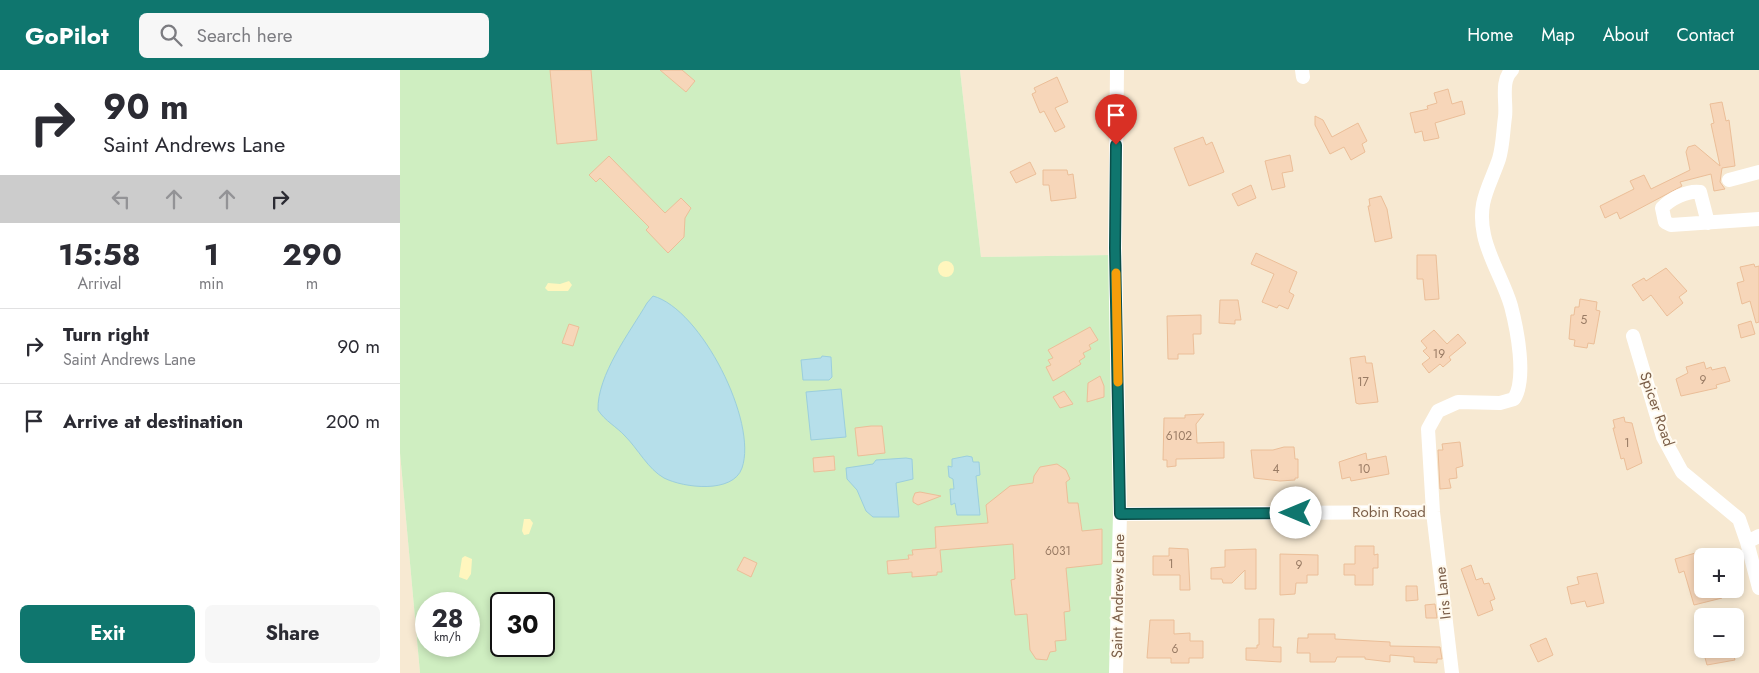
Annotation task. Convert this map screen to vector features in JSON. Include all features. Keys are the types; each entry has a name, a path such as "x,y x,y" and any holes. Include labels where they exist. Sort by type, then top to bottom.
{"street":[{"name":"Saint Andrews Lane","path":"1116,673 1120,514 1115,248 1117,70"},
{"name":"Robin Road","path":"1120,514 1434,512 1428,429 1438,412 1458,402 1500,403 1514,399 1519,391 1520,357 1511,306 1484,236 1481,204 1499,157 1507,107 1505,86 1508,73 1512,70"},
{"path":"1729,180 1759,172"},
{"path":"1708,222 1759,219"},
{"name":"Spicer Road","path":"1633,336 1662,437 1682,472 1739,519 1753,539 1759,588"},
{"name":"Iris Lane","path":"1434,512 1452,673"}],"shaded area":[{"path":"960,70 1759,70 1759,673 1110,673 1111,255 981,257"},
{"path":"400,453 415,618 415,657 419,657 420,673 400,673"}],"green space":[{"path":"400,70 960,70 981,257 1111,255 1114,512 1110,673 420,673 419,657 480,657 480,592 415,592 415,618 400,453"}],"sand":[{"path":"946,261 954,269 946,277 938,269"},
{"path":"569,281 572,285 568,291 548,291 545,288 548,283 560,284"},
{"path":"524,519 530,519 533,523 529,534 524,535 522,531"},
{"path":"465,556 472,559 471,574 467,580 459,577 462,558"}],"water":[{"path":"653,296 671,305 689,322 706,344 722,370 734,397 742,424 745,448 742,468 737,476 729,482 719,485 695,486 673,482 664,478 648,464 630,441 598,410 599,397 609,368 624,340"},
{"path":"822,356 831,357 832,377 829,380 803,380 801,360 821,358"},
{"path":"841,389 846,437 811,440 806,392"},
{"path":"972,457 973,462 979,462 980,475 976,476 980,515 957,515 955,503 951,505 950,489 954,489 953,479 949,477 948,466 952,467 952,459"},
{"path":"912,459 913,479 896,483 899,517 873,517 866,511 857,490 847,479 846,468 873,464 876,460"}],"building":[{"path":"550,70 591,70 597,140 557,144"},
{"path":"660,70 682,70 695,81 686,92"},
{"path":"1057,77 1068,102 1055,108 1065,127 1055,132 1044,111 1040,113 1032,94 1036,92 1034,88"},
{"path":"1448,89 1452,104 1462,101 1465,114 1435,123 1439,138 1424,141 1422,131 1415,133 1410,113 1428,109 1427,106 1437,103 1434,93"},
{"path":"1722,102 1726,121 1729,120 1735,166 1722,168 1720,182 1725,189 1714,191 1711,174 1680,182 1682,186 1620,219 1617,212 1605,218 1600,206 1634,189 1630,181 1644,175 1651,189 1690,170 1686,152 1688,147 1695,145 1720,166 1711,124 1714,123 1710,104"},
{"path":"1315,116 1323,120 1332,137 1358,123 1367,141 1362,144 1365,152 1351,160 1344,147 1330,154 1315,125"},
{"path":"1203,137 1206,145 1212,142 1224,172 1189,186 1174,148"},
{"path":"1290,155 1293,171 1282,173 1285,187 1272,190 1265,161"},
{"path":"609,156 665,213 681,198 691,208 685,218 684,237 668,253 646,230 649,227 600,178 596,182 589,175"},
{"path":"1030,162 1036,174 1016,183 1010,172"},
{"path":"1043,170 1067,170 1068,175 1073,174 1076,198 1051,201 1049,185 1043,185"},
{"path":"1251,185 1256,198 1238,206 1232,194"},
{"path":"1381,196 1387,209 1392,238 1375,242 1368,206 1370,206 1369,199"},
{"path":"1256,253 1297,272 1289,292 1294,295 1288,309 1279,305 1277,308 1262,302 1274,274 1251,264"},
{"path":"1417,255 1436,255 1439,299 1425,300 1423,279 1417,279"},
{"path":"1754,264 1755,267 1759,266 1759,322 1756,323 1750,301 1742,304 1737,283 1744,281 1740,267"},
{"path":"1666,268 1687,291 1679,297 1683,303 1667,316 1651,295 1643,301 1632,285 1644,278 1646,281"},
{"path":"1580,299 1597,302 1596,310 1600,311 1594,344 1588,343 1587,348 1574,346 1575,340 1569,339 1571,315 1574,315 1575,307 1579,307"},
{"path":"1220,300 1238,300 1241,320 1235,320 1235,324 1219,323"},
{"path":"1201,315 1201,334 1193,334 1194,354 1178,354 1178,359 1168,359 1167,316"},
{"path":"1751,321 1755,334 1741,338 1738,325"},
{"path":"569,324 579,327 573,346 562,343"},
{"path":"1090,327 1098,340 1089,345 1091,349 1083,353 1085,357 1079,361 1081,364 1053,381 1046,367 1051,365 1048,360 1053,358 1048,350"},
{"path":"1434,330 1447,344 1458,334 1466,343 1449,357 1451,360 1443,367 1440,364 1429,373 1422,364 1430,358 1423,351 1427,348 1421,341"},
{"path":"1365,356 1366,363 1372,363 1378,402 1359,404 1356,403 1350,358"},
{"path":"1704,362 1706,369 1711,367 1712,370 1725,367 1730,381 1716,385 1717,388 1681,396 1676,379 1688,373 1686,367"},
{"path":"1100,376 1104,386 1104,397 1087,402 1088,383"},
{"path":"1064,391 1073,404 1060,408 1053,397"},
{"path":"1204,414 1196,424 1197,443 1224,442 1224,458 1176,459 1176,466 1167,467 1167,460 1163,460 1164,418 1185,418 1185,415"},
{"path":"1624,417 1625,422 1632,423 1642,463 1627,470 1624,458 1621,459 1613,428 1615,428 1613,420"},
{"path":"882,426 885,453 858,456 855,428"},
{"path":"1460,442 1463,466 1456,468 1457,478 1449,479 1451,488 1440,489 1438,450 1443,450 1442,444"},
{"path":"1294,447 1295,459 1298,459 1298,478 1280,481 1254,478 1251,450 1273,450"},
{"path":"1366,453 1367,460 1386,456 1389,474 1351,481 1350,477 1342,479 1339,462"},
{"path":"834,456 835,470 814,472 813,458"},
{"path":"1057,464 1066,470 1070,479 1066,482 1068,503 1078,503 1082,531 1102,529 1102,564 1066,568 1070,611 1064,612 1066,640 1055,641 1056,651 1050,652 1047,660 1036,659 1030,650 1027,614 1015,615 1011,580 1015,579 1013,544 940,550 942,572 937,572 937,575 912,577 912,572 888,574 887,561 909,559 908,555 913,555 912,550 936,548 935,527 988,523 986,505 1010,486 1033,483 1034,476 1040,467"},
{"path":"920,492 941,496 918,505 913,502 913,498 915,493"},
{"path":"1355,546 1374,546 1374,555 1378,554 1378,568 1373,568 1373,585 1355,585 1355,575 1344,575 1344,564 1355,564"},
{"path":"1169,548 1188,549 1190,590 1180,590 1180,575 1153,575 1153,556 1169,556"},
{"path":"1256,549 1256,589 1245,589 1245,570 1232,583 1223,583 1222,579 1211,579 1211,568 1225,567 1225,550"},
{"path":"1694,553 1694,598 1722,598 1694,605 1684,571 1679,573 1675,559"},
{"path":"1280,554 1318,555 1318,575 1307,575 1307,583 1296,583 1295,594 1280,595"},
{"path":"744,557 757,563 751,577 737,570"},
{"path":"1471,565 1476,580 1482,578 1484,584 1489,583 1495,599 1490,601 1493,610 1478,616 1461,569"},
{"path":"1597,573 1604,603 1587,607 1585,601 1571,604 1567,587 1579,584 1577,577"},
{"path":"1406,586 1417,586 1418,600 1406,601"},
{"path":"1435,604 1437,618 1426,618 1425,605"},
{"path":"1259,619 1274,619 1273,647 1281,647 1281,662 1246,660 1246,648 1257,648 1257,645 1259,645"},
{"path":"1150,620 1174,620 1174,634 1190,633 1190,641 1203,641 1203,658 1189,658 1189,663 1171,663 1171,658 1147,658"},
{"path":"1308,634 1335,634 1335,639 1390,642 1390,646 1440,647 1442,659 1437,659 1437,663 1414,662 1414,657 1390,655 1390,662 1365,659 1365,657 1337,657 1335,662 1310,662 1310,653 1297,653 1298,638 1308,638"},
{"path":"1546,638 1553,655 1538,662 1530,645"},
{"path":"1705,658 1734,658 1735,660 1707,665"}],"slow traffic":[{"path":"1116,273 1118,382"}],"route":[{"path":"1116,145 1115,248 1120,514 1296,513"}]}
